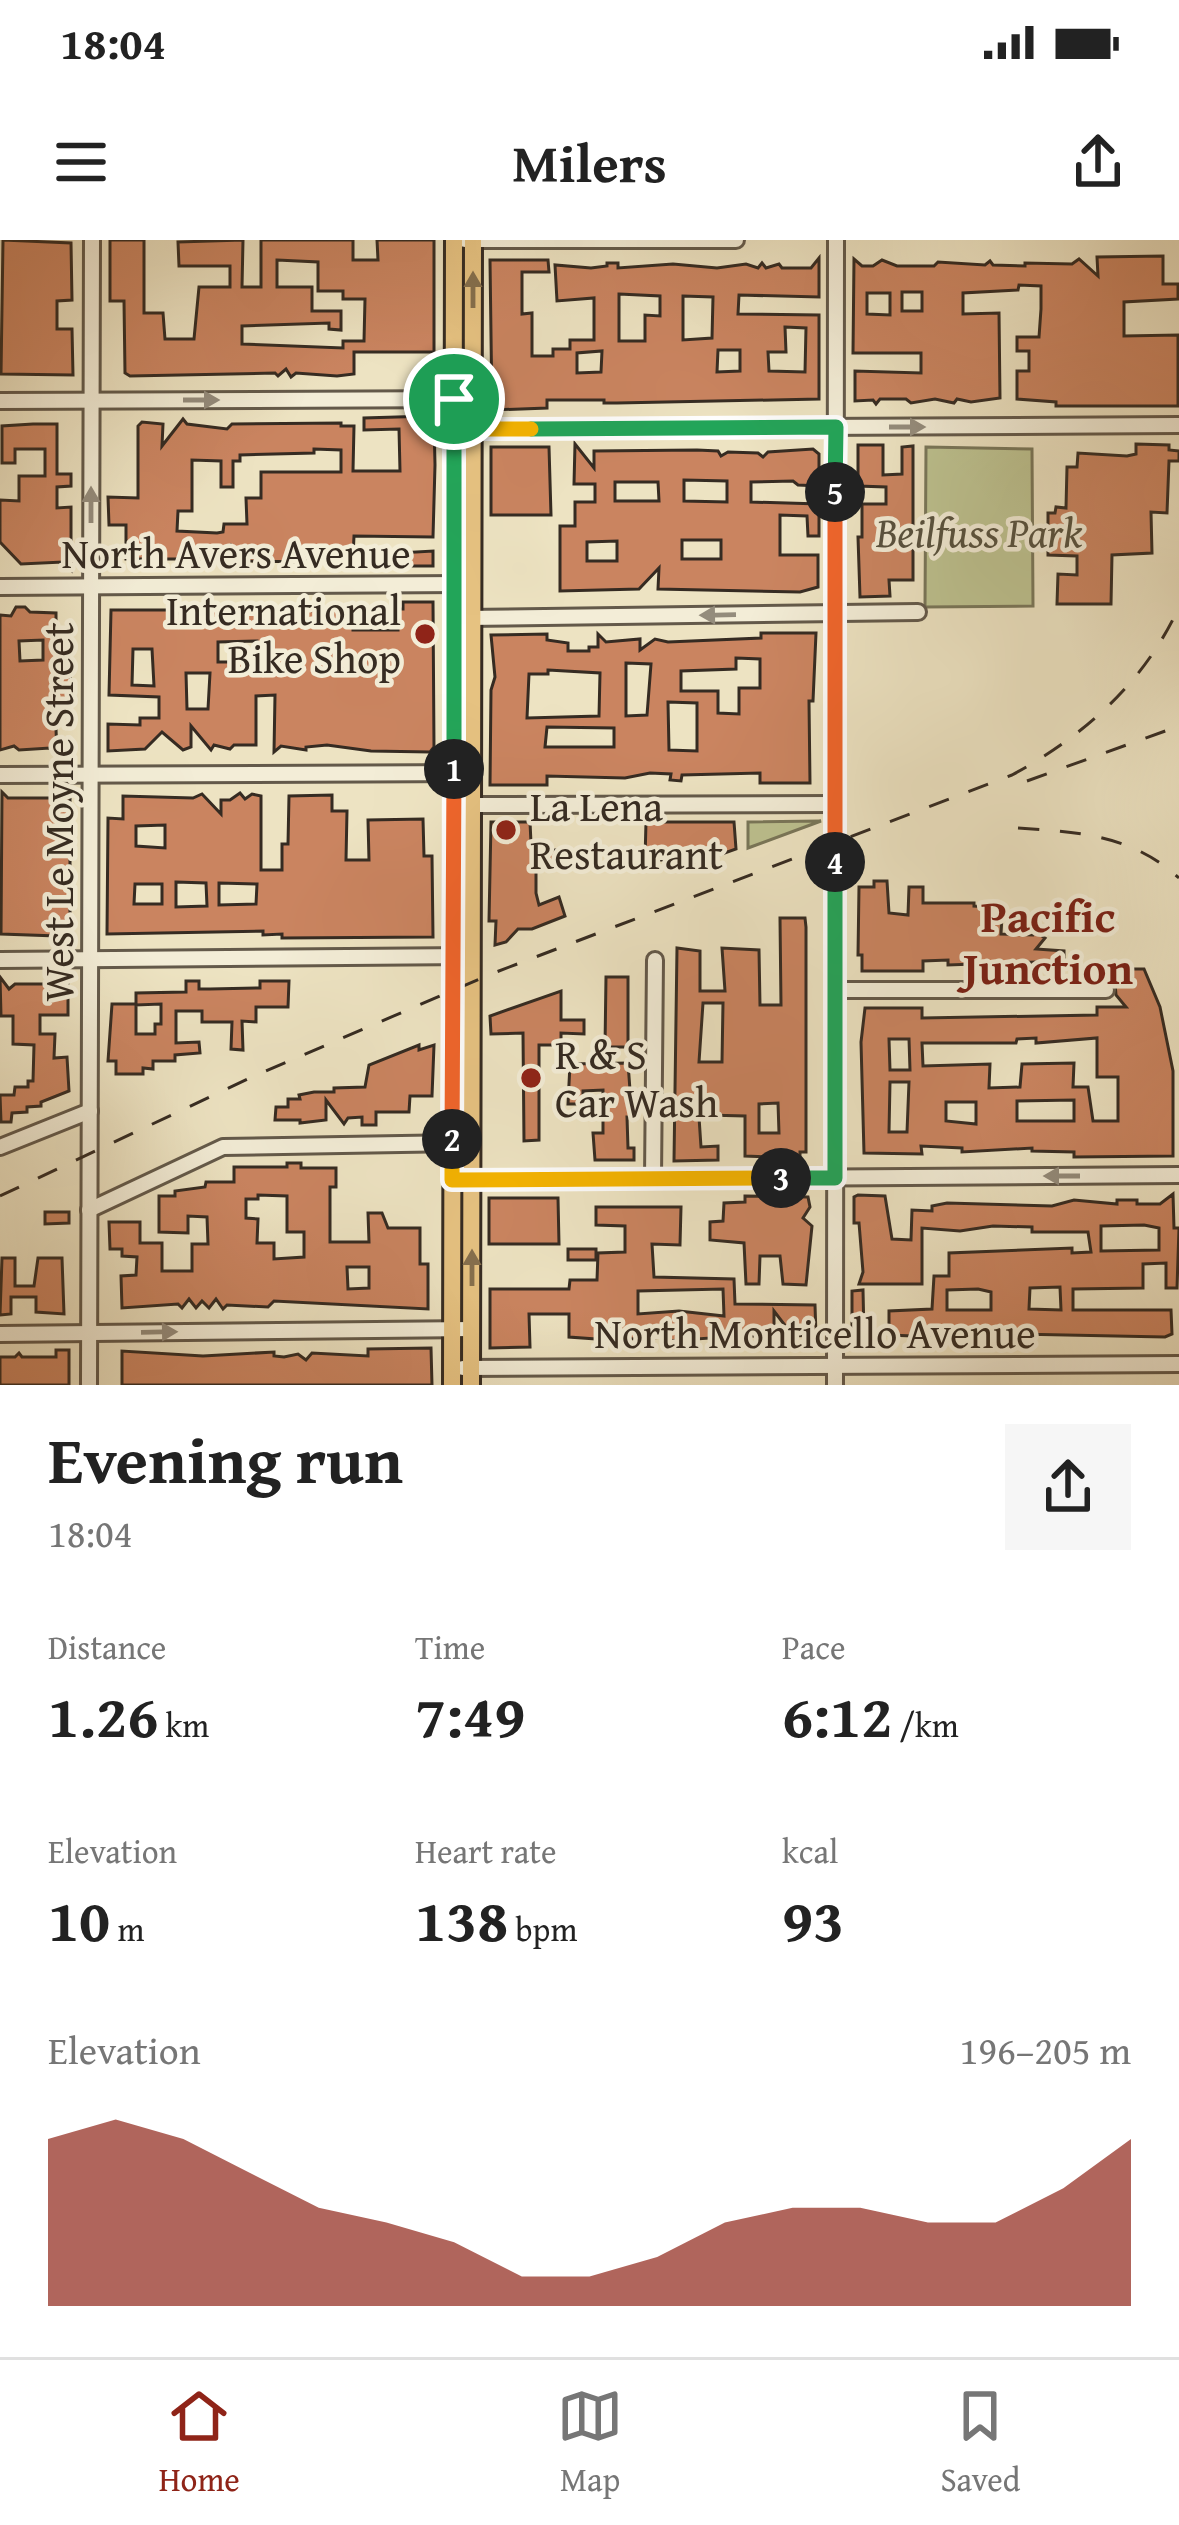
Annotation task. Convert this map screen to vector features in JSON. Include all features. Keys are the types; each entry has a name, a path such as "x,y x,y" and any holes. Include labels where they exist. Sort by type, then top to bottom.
{"main road":[{"path":"454,240 454,429 464,584"},
{"path":"462,1376 452,1329 452,1143 463,956 464,584 473,429 473,240"},
{"path":"462,1376 472,1329 472,1143 463,956"}],"street":[{"name":"West Le Moyne Street","path":"89,1385 92,240"},
{"path":"454,240 736,240"},
{"path":"835,1385 836,240"},
{"path":"0,401 473,399"},
{"path":"454,429 1179,425"},
{"name":"North Avers Avenue","path":"0,587 464,584"},
{"path":"464,618 918,612"},
{"path":"0,775 464,773"},
{"path":"464,806 834,804"},
{"path":"0,960 463,956"},
{"path":"653,1179 655,960"},
{"path":"835,990 1106,990"},
{"path":"0,1147 90,1111"},
{"path":"89,1210 223,1147 472,1143"},
{"path":"452,1180 1179,1175"},
{"path":"0,1334 472,1329"},
{"name":"North Monticello Avenue","path":"462,1376 835,1366 1179,1364"}],"green space":[{"name":"Beilfuss Park","path":"926,447 1032,449 1033,606 925,607"},
{"path":"821,821 748,848 748,822"}],"building":[{"path":"3,240 71,243 72,300 57,301 57,329 72,329 73,375 1,374"},
{"path":"110,240 144,240 144,313 163,313 165,339 194,339 199,287 230,287 230,266 179,266 178,242 243,240 242,287 261,287 261,240 353,240 353,260 378,260 377,240 434,240 434,352 354,352 354,374 296,373 291,377 286,369 278,376 130,376 125,373 124,301 110,301","holes":["277,260 318,262 318,291 343,291 343,299 365,299 364,341 343,341 343,348 242,344 242,326 329,323 329,329 341,330 341,311 312,311 312,287 277,287"]},
{"path":"1163,256 1163,284 1178,284 1178,299 1124,302 1124,336 1178,335 1178,406 1056,406 1056,402 1017,399 1017,371 1029,371 1029,351 1017,351 1017,337 1039,337 1041,309 1041,286 1019,285 1018,290 963,293 963,314 999,313 1000,398 957,399 954,403 935,399 855,401 855,371 921,373 921,353 853,353 854,259 862,266 882,260 897,266 985,265 990,261 1025,266 1072,264 1079,259 1098,276 1097,257","holes":["902,292 922,292 922,311 902,311","867,293 890,293 890,315 867,314"]},
{"path":"819,258 819,297 739,295 738,314 819,315 819,399 547,400 547,408 492,410 490,260 548,260 549,272 522,272 522,314 532,313 532,356 553,356 553,349 570,349 570,340 594,340 594,298 557,301 555,265 717,268 746,264 758,268 762,263 766,268 779,264 811,268","holes":["619,294 660,296 660,316 645,315 645,341 619,341","683,296 713,297 712,338 683,340","785,327 806,328 805,372 769,371 768,352 786,352","718,350 740,350 740,371 717,372","602,351 601,372 577,373 577,353"]},
{"path":"430,416 434,420 433,537 354,536 353,557 346,562 328,557 324,562 309,558 249,561 232,546 232,559 126,559 126,525 109,525 108,497 138,498 138,426 142,422 163,424 162,446 183,419 187,424 227,429 232,424 341,423 354,426 353,471 400,471 399,429 364,430 364,418","holes":["341,450 341,472 261,472 261,498 246,498 247,524 224,524 223,532 217,533 177,531 178,511 192,511 192,460 221,461 221,487 233,487 233,461 240,461 240,455"]},
{"path":"57,424 57,474 71,474 71,486 57,487 57,508 71,507 71,570 63,562 21,564 0,542 0,500 19,501 19,476 45,476 45,449 15,449 15,463 2,463 2,426"},
{"path":"575,444 594,468 594,451 697,450 763,457 768,452 813,449 819,454 819,486 751,482 751,502 819,504 819,536 808,536 807,516 780,515 780,555 818,555 818,587 800,592 658,589 659,568 639,589 560,591 560,526 575,526 575,502 595,502 595,484 574,484","holes":["684,480 727,481 727,502 684,501","615,482 658,482 659,501 615,501","682,540 721,540 721,559 682,559","617,541 617,561 587,561 587,542"]},
{"path":"1136,444 1169,445 1169,450 1179,451 1179,461 1169,461 1167,513 1151,512 1152,553 1112,555 1111,604 1057,604 1058,574 1077,575 1077,556 1048,555 1048,513 1055,513 1056,507 1066,508 1067,467 1077,467 1078,453 1127,456 1136,454"},
{"path":"858,445 883,445 883,475 902,474 902,447 913,446 913,580 889,580 890,596 860,597 862,504 886,504 886,487 858,486"},
{"path":"491,447 549,447 551,515 491,515"},
{"path":"433,551 433,566 364,566 364,555"},
{"path":"403,602 433,602 434,747 430,752 327,745 306,750 281,746 274,752 275,695 256,696 256,745 230,749 214,745 211,750 191,726 191,747 183,750 162,732 145,749 108,751 108,724 140,725 140,718 159,718 159,697 109,695 111,610 171,610 175,614 353,607 353,630 398,630 398,609 403,609","holes":["257,641 257,662 218,662 218,642","133,649 152,649 154,686 132,685","186,673 210,673 208,709 187,709"]},
{"path":"16,607 56,613 56,660 70,660 71,702 55,703 57,755 50,748 0,750 0,615 11,616","holes":["43,640 43,660 20,661 19,641"]},
{"path":"761,633 816,633 813,701 809,701 810,783 760,783 760,773 682,775 681,781 670,780 671,774 650,773 625,778 547,776 547,785 490,785 495,677 491,635 547,634 547,640 568,643 568,651 598,647 598,634 606,642 640,639 640,650 655,639 761,638","holes":["736,658 760,659 760,688 739,688 739,714 718,713 718,691 681,691 681,671 736,669","626,663 651,664 647,715 626,716","548,670 600,673 599,716 527,718 529,674 548,674","668,702 697,703 697,751 669,750","547,727 614,728 614,747 545,747"]},
{"path":"2,792 8,798 70,798 70,940 1,934"},
{"path":"240,793 245,799 252,794 261,796 261,870 282,870 289,796 332,795 332,811 347,811 346,860 369,860 368,820 423,819 424,856 432,856 433,937 282,938 282,934 263,935 263,931 107,934 108,818 123,819 123,796 193,798 202,794 221,814 221,800","holes":["165,825 165,848 136,846 136,826","176,882 206,883 207,906 176,907","219,883 257,884 256,904 219,905","135,884 162,884 162,904 134,904"]},
{"path":"491,822 530,822 531,843 539,843 539,850 558,850 558,864 536,864 536,893 539,905 559,897 565,916 532,929 518,929 506,942 495,945 496,921 489,921"},
{"path":"646,822 734,822 736,849 688,866 645,860"},
{"path":"874,881 887,881 889,913 908,915 909,887 923,887 923,903 989,907 989,916 1002,916 1001,934 1033,935 1034,931 1045,938 1036,949 1064,951 1064,961 948,965 948,960 923,961 923,971 862,971 859,887 874,887"},
{"path":"780,918 805,918 806,1152 800,1152 800,1158 745,1156 745,1116 706,1115 699,1117 701,1147 718,1146 718,1160 674,1161 677,948 700,951 700,991 725,991 722,948 759,950 760,1005 781,1005","holes":["703,1003 723,1003 722,1062 699,1062","778,1103 779,1133 759,1133 759,1104"]},
{"path":"1105,969 1144,969 1160,1007 1173,1071 1173,1156 1074,1157 1074,1152 1032,1148 962,1152 962,1148 921,1146 922,1154 864,1153 861,1042 865,1008 922,1008 922,1018 1097,1015 1097,1007 1126,1007 1116,995 1115,983 1105,979","holes":["1036,1038 1036,1043 1097,1038 1097,1077 1118,1077 1118,1121 1093,1121 1088,1087 1073,1087 1074,1063 1022,1064 1020,1087 989,1088 990,1064 923,1066 922,1043 1016,1043 1017,1039","889,1039 909,1039 910,1070 890,1070","890,1082 909,1082 907,1132 889,1132","1074,1100 1074,1121 1017,1121 1017,1101","946,1102 976,1102 976,1124 946,1121"]},
{"path":"0,977 9,989 15,984 68,984 68,1015 40,1015 40,1034 55,1034 54,1058 67,1057 69,1091 41,1106 27,1107 27,1112 12,1113 11,1122 1,1122 0,1095 14,1095 15,1087 28,1087 28,1081 33,1081 34,1045 13,1044 13,1016 1,1016"},
{"path":"606,977 628,977 628,1047 605,1047"},
{"path":"186,981 199,981 199,989 210,989 260,988 260,981 289,981 288,1007 256,1007 256,1022 242,1021 243,1050 231,1049 232,1022 202,1022 202,1011 176,1011 176,1043 199,1042 200,1053 175,1055 175,1061 153,1061 153,1069 143,1068 143,1074 116,1074 116,1061 108,1061 112,1004 136,1004 136,993 186,992","holes":["161,1004 161,1024 155,1024 155,1034 136,1034 136,1005"]},
{"name":"R & S Car Wash","path":"561,991 561,1020 584,1020 584,1034 561,1033 561,1045 539,1045 539,1140 524,1141 523,1033 491,1034 490,1016"},
{"path":"419,1045 419,1050 434,1045 432,1096 410,1096 409,1112 376,1112 376,1125 362,1125 362,1117 348,1118 344,1124 326,1100 326,1120 275,1120 276,1107 288,1107 288,1099 334,1092 334,1088 365,1087 369,1065"},
{"path":"628,1063 632,1117 627,1117 628,1148 634,1148 634,1160 595,1160 593,1133 603,1133 603,1090 583,1091 583,1104 568,1104 570,1064"},
{"path":"287,1163 301,1163 301,1168 336,1168 336,1187 330,1187 330,1242 369,1242 368,1213 382,1213 388,1228 420,1228 420,1264 428,1264 428,1309 274,1301 268,1307 227,1305 223,1309 216,1299 209,1308 202,1301 196,1308 189,1299 182,1308 178,1304 122,1308 121,1276 136,1275 137,1257 110,1249 109,1222 140,1222 140,1243 162,1243 162,1271 192,1271 192,1244 208,1244 207,1217 188,1216 188,1233 159,1232 159,1196 175,1196 175,1191 205,1187 206,1182 234,1182 234,1167 287,1167","holes":["258,1195 287,1196 287,1232 304,1232 304,1257 274,1259 274,1243 257,1243 258,1219 246,1218 246,1199 258,1199","347,1267 369,1267 369,1288 348,1289"]},
{"path":"1173,1194 1174,1228 1179,1228 1177,1288 1166,1288 1166,1263 1143,1264 1143,1288 1073,1289 1073,1310 1171,1310 1172,1334 1165,1337 889,1335 889,1311 932,1309 934,1276 949,1276 949,1253 1072,1248 1072,1253 1091,1252 1088,1232 993,1226 960,1231 922,1228 922,1284 859,1284 863,1272 859,1223 854,1223 854,1197 858,1195 885,1196 892,1239 911,1240 912,1210 932,1211 932,1206 947,1203 1052,1206 1074,1200 1117,1204 1117,1200 1137,1200 1137,1204 1160,1204","holes":["1101,1226 1159,1228 1159,1250 1101,1251","1060,1287 1061,1310 1029,1309 1030,1288","947,1290 991,1292 991,1310 947,1310"]},
{"path":"745,1196 808,1197 810,1207 803,1218 812,1226 806,1285 783,1284 780,1256 760,1256 759,1284 746,1284 744,1243 710,1240 710,1222 723,1221 724,1203 745,1202"},
{"path":"489,1198 558,1198 559,1244 489,1244"},
{"path":"596,1207 681,1207 680,1245 652,1244 654,1277 734,1279 735,1304 815,1305 816,1335 793,1336 774,1311 774,1336 736,1336 736,1341 724,1342 724,1337 668,1341 668,1337 569,1337 569,1314 529,1314 530,1347 490,1348 490,1289 569,1289 570,1280 597,1280 598,1253 625,1252 625,1226 596,1225","holes":["723,1289 724,1316 679,1311 638,1314 638,1291"]},
{"path":"45,1212 69,1212 69,1223 45,1224"},
{"path":"568,1249 596,1249 596,1260 568,1260"},
{"path":"2,1258 15,1258 15,1286 34,1286 38,1258 62,1258 64,1314 36,1312 36,1297 11,1297 11,1314 0,1315"},
{"path":"863,1290 864,1335 852,1335 852,1291"},
{"path":"431,1348 432,1385 122,1385 122,1351 203,1356 274,1352 284,1357 298,1354 306,1360 312,1353 368,1356 368,1349"},
{"path":"56,1350 69,1350 69,1385 0,1385 0,1357 19,1353 22,1357 56,1357"}],"railway":[{"path":"0,1196 252,1077 491,974 1012,775 1064,743 1109,705 1148,660 1179,607"},
{"path":"1027,781 1179,726"},
{"path":"1018,828 1104,838 1143,853 1179,878"}],"place":[{"name":"International Bike Shop","path":"425,634"},
{"name":"La Lena Restaurant","path":"506,830"},
{"name":"R & S Car Wash","path":"531,1078"}],"district":[{"name":"Pacific Junction","path":"1048,942"}],"route":[{"path":"454,399 473,399 473,429 836,427 835,1178 452,1180 454,399"}]}
